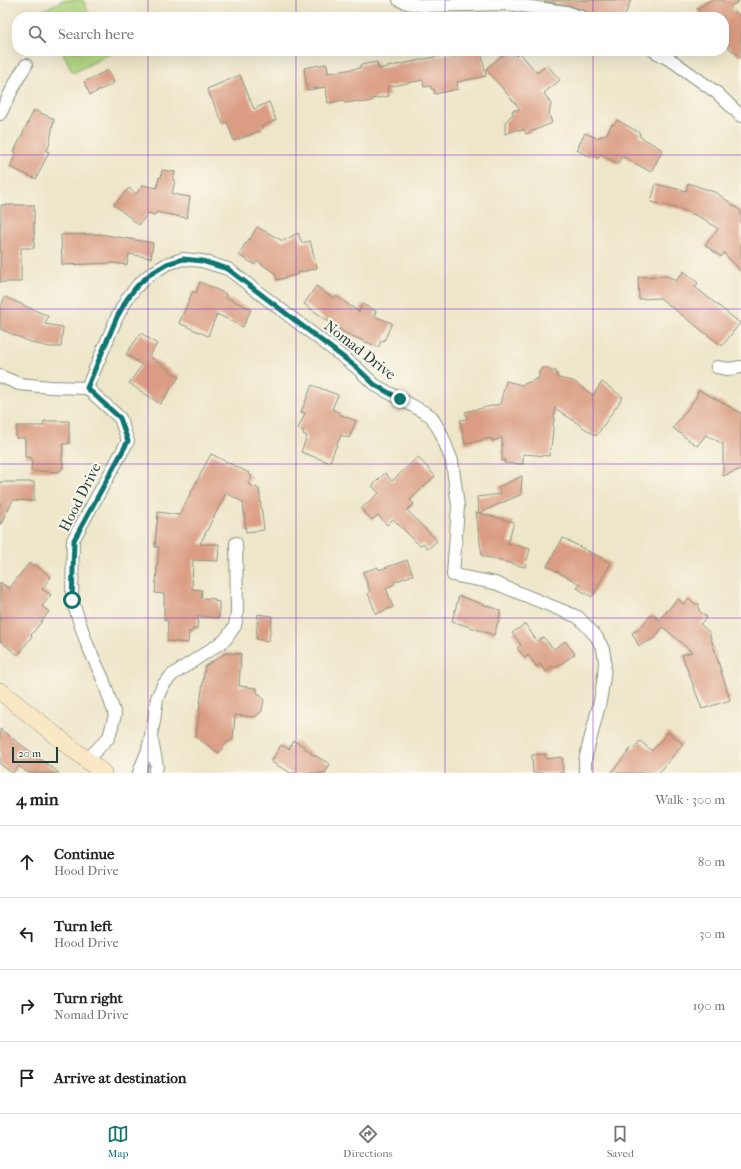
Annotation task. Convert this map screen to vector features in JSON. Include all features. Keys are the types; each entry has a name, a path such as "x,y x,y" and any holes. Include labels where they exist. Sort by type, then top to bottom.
{"main road":[{"path":"0,691 103,773"}],"street":[{"path":"399,0 425,6 508,4 566,12"},
{"path":"663,56 718,93 741,116"},
{"path":"0,114 26,65"},
{"name":"Nomad Drive","path":"87,388 117,317 127,299 137,286 149,275 167,264 183,259 202,261 228,269 356,367 375,385 431,416 441,433 452,461 458,506 453,575 495,583 578,617 596,636 605,661 604,677 600,701 585,760 585,773"},
{"path":"718,367 741,367"},
{"path":"0,376 19,384 87,388"},
{"name":"Hood Drive","path":"87,388 120,418 128,441 74,540 72,600 87,644 103,680 115,715 109,737 87,760"},
{"path":"139,773 148,750 157,698 163,685 172,675 225,640 235,626 238,613 236,543"},
{"path":"151,738 157,766 154,773"}],"green space":[{"path":"63,0 83,0 89,12 42,12"},
{"path":"64,56 106,56 73,73"}],"building":[{"path":"544,0 631,0 626,12 587,12 568,5 546,2"},
{"path":"711,0 740,0 730,7 741,17 741,58 729,48 729,12 699,12 697,9"},
{"path":"440,56 482,56 486,76 457,82 458,89 435,94 434,89 431,89 431,86 424,87 423,80 387,87 389,96 359,103 359,101 345,103 344,100 328,103 326,87 307,90 304,68 327,64 328,73 360,68 360,65 377,62 378,69"},
{"path":"502,56 523,56 537,73 547,65 560,80 544,93 551,104 549,114 552,123 526,134 524,129 519,131 518,129 505,134 505,122 513,114 512,111 520,109 486,69"},
{"path":"108,70 114,83 90,95 84,82"},
{"path":"240,75 254,109 269,102 276,120 261,127 262,130 234,141 227,122 223,124 207,89"},
{"path":"34,110 54,119 49,146 46,151 49,152 36,179 10,167 16,153 14,152"},
{"path":"617,120 640,133 639,136 663,150 651,172 622,156 618,164 601,154 598,158 591,155 590,157 577,150 585,133 596,138 606,135 612,124 614,125"},
{"path":"162,170 175,172 172,194 190,197 187,218 156,212 155,215 148,213 139,225 114,205 129,188 136,194 143,185 157,188"},
{"path":"688,183 717,193 741,211 741,271 724,253 721,257 705,245 718,229 704,219 683,210 651,202 656,184 686,191"},
{"path":"1,205 34,205 34,248 21,248 21,282 0,282"},
{"path":"257,227 283,241 298,233 302,243 310,241 317,268 277,280 275,273 257,261 255,265 239,255"},
{"path":"100,234 153,243 151,258 129,254 127,265 113,263 62,265 61,235"},
{"path":"684,271 698,283 695,287 740,323 722,346 660,298 639,299 638,277 668,276 676,281"},
{"path":"200,282 226,294 225,297 251,309 243,327 217,314 208,336 179,323 193,291 196,293"},
{"path":"316,286 334,299 336,296 359,312 362,304 376,311 374,316 392,323 384,341 382,340 378,347 345,333 304,304"},
{"path":"5,297 48,316 45,324 63,327 61,347 50,347 33,343 0,329 0,308"},
{"path":"141,333 157,344 149,356 179,377 160,404 129,383 142,365 126,354"},
{"path":"542,368 548,368 552,372 555,370 558,378 573,381 593,395 602,382 623,397 596,436 555,408 549,456 523,454 523,464 504,463 505,460 502,461 502,438 492,441 491,438 465,444 460,420 467,419 465,412 500,404 506,381 522,385 539,378 539,372"},
{"path":"312,385 338,395 332,409 340,413 339,414 356,421 349,438 341,435 330,461 328,462 301,452 307,436 303,434 304,431 298,429 305,413 301,412"},
{"path":"699,390 741,413 741,469 723,476 723,444 706,435 697,446 673,428 695,399"},
{"path":"44,421 69,421 69,444 63,444 63,468 59,472 31,471 32,458 25,457 25,438 16,438 17,426 43,426"},
{"path":"211,454 249,473 248,474 252,476 248,484 259,489 264,530 246,532 243,502 226,493 200,544 219,544 218,561 193,560 192,589 202,590 201,598 215,599 214,601 219,602 219,618 198,616 197,629 193,629 192,632 189,632 188,643 167,641 168,621 164,620 164,594 155,593 159,547 155,547 158,512 179,515"},
{"path":"418,457 435,476 410,500 414,504 407,510 437,541 428,549 423,543 420,546 393,519 387,525 378,515 372,520 361,509 379,493 372,486 385,473 392,481"},
{"path":"522,476 522,494 479,513 477,497 501,494 498,487"},
{"path":"0,482 34,482 34,501 13,500 0,525"},
{"path":"476,512 514,522 508,543 530,549 525,567 482,556"},
{"path":"563,538 611,563 592,597 577,588 580,584 547,566"},
{"path":"407,560 413,575 394,582 395,584 386,588 393,607 376,614 368,593 370,592 363,572 378,567 379,570"},
{"path":"29,563 33,566 34,564 51,577 42,589 51,595 42,606 49,612 18,655 0,641 0,582 9,589"},
{"path":"459,596 500,610 494,635 452,621"},
{"path":"689,598 695,604 699,604 699,611 707,617 700,624 709,632 730,700 702,709 682,655 692,652 663,627 655,638 639,646 632,633 638,630 652,614 659,620 678,599 684,604"},
{"path":"258,614 272,616 269,641 256,639"},
{"path":"525,624 537,641 543,637 554,649 565,641 575,654 555,668 553,666 546,672 540,664 537,667 528,655 525,658 517,648 521,645 512,633"},
{"path":"226,653 241,654 239,686 257,688 257,692 264,699 262,711 255,717 235,715 233,739 227,742 219,753 196,737 205,666"},
{"path":"0,729 59,773 28,773 19,766 12,773 0,764"},
{"path":"668,732 683,744 659,773 611,773 632,747 634,748 640,741 652,751"},
{"path":"294,741 305,747 304,748 311,752 310,753 330,764 325,773 291,773 271,762 281,745 289,749"},
{"path":"545,754 546,759 562,757 563,773 533,773 532,755"}],"route":[{"path":"72,600 74,540 128,441 120,418 87,388 117,317 127,299 137,286 149,275 167,264 183,259 202,261 228,269 356,367 375,385 400,399"}]}
